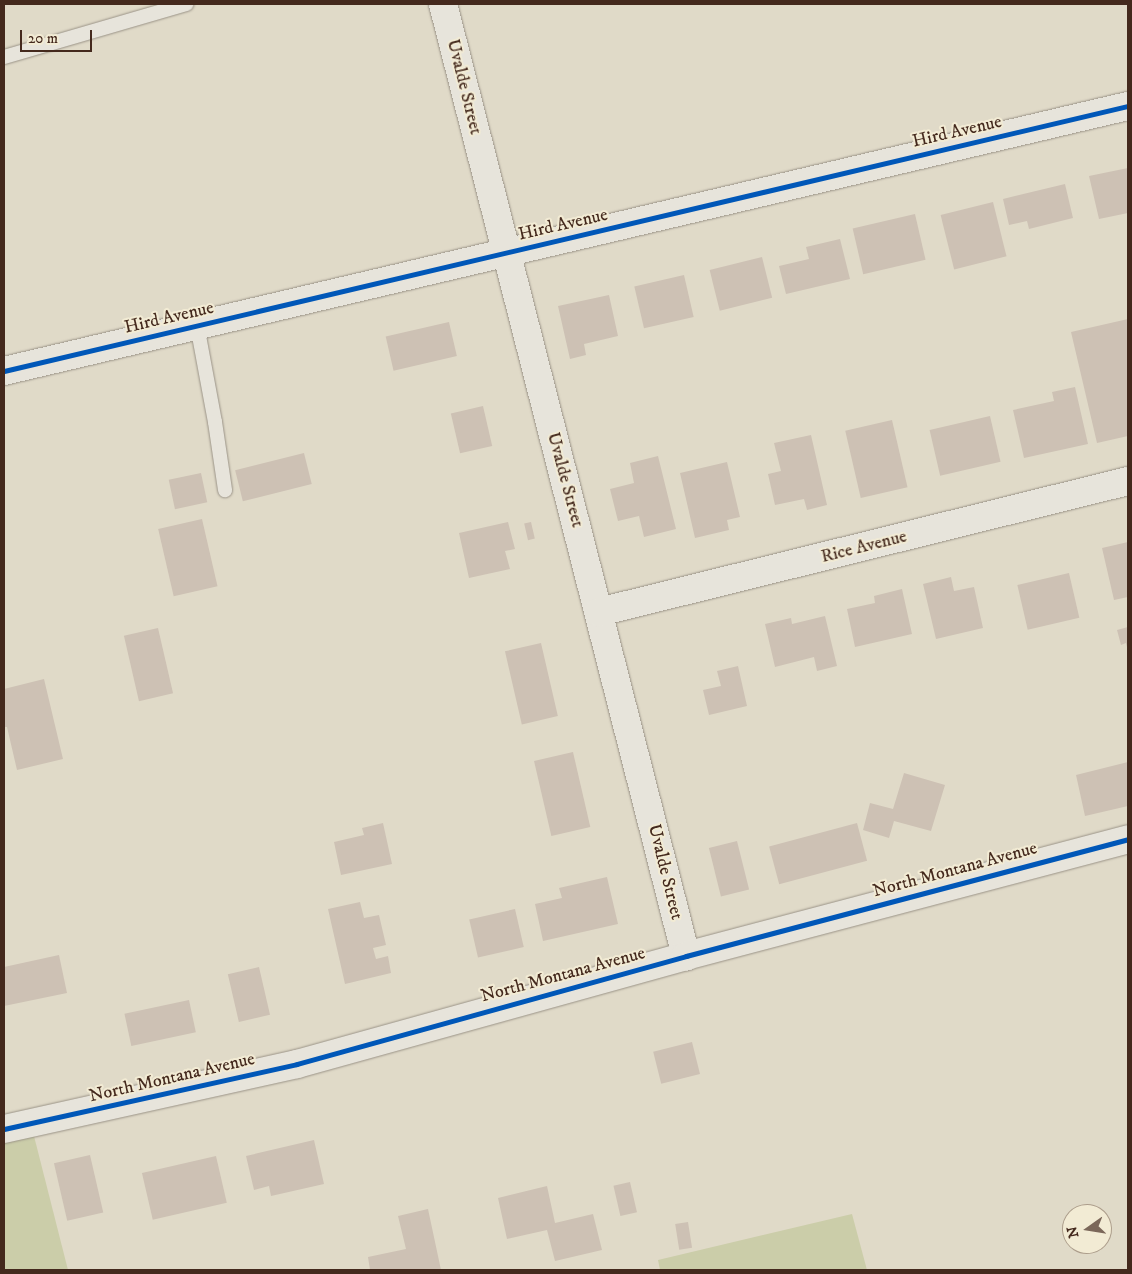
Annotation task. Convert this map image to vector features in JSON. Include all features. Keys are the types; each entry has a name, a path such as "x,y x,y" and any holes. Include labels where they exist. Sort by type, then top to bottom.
{"street":[{"name":"Uvalde Street","path":"443,4 686,956"},
{"name":"Hird Avenue","path":"4,371 1128,106"},
{"name":"Rice Avenue","path":"599,612 1128,481"},
{"name":"North Montana Avenue","path":"4,1129 297,1064 686,956 1128,839"}],"lane":[{"path":"4,57 186,4"},
{"path":"197,325 216,422 226,490"}],"green space":[{"path":"34,1136 68,1270 4,1270 4,1143"},
{"path":"852,1214 867,1270 660,1270 658,1260"}],"building":[{"path":"1128,168 1128,213 1099,219 1089,176"},
{"path":"1065,184 1073,218 1029,229 1027,221 1009,225 1003,199"},
{"path":"993,202 1007,256 954,269 941,215"},
{"path":"915,214 926,260 863,274 853,228"},
{"path":"840,239 850,279 786,294 779,266 809,259 806,247"},
{"path":"762,257 772,298 720,311 710,270"},
{"path":"684,275 694,317 644,328 634,286"},
{"path":"609,295 618,336 584,344 586,355 570,359 558,306"},
{"path":"1128,319 1128,436 1097,443 1071,332"},
{"path":"449,322 457,356 394,371 386,337"},
{"path":"1075,387 1088,444 1024,458 1013,410 1054,401 1052,392"},
{"path":"483,406 492,446 460,453 451,413"},
{"path":"990,416 1001,462 940,476 930,430"},
{"path":"892,420 908,487 861,498 845,431"},
{"path":"811,435 827,505 807,510 804,499 775,505 768,474 781,471 774,443"},
{"path":"304,453 312,484 243,501 235,470"},
{"path":"658,456 676,529 644,537 639,516 618,521 610,489 634,483 630,463"},
{"path":"727,462 740,517 727,520 729,530 695,538 680,473"},
{"path":"201,473 207,502 175,509 169,480"},
{"path":"202,519 218,586 174,596 158,529"},
{"path":"508,522 515,549 505,551 510,569 469,578 459,533"},
{"path":"531,522 535,539 528,540 524,524"},
{"path":"1128,542 1128,597 1114,600 1102,548"},
{"path":"1069,573 1079,618 1028,630 1017,585"},
{"path":"951,577 954,591 974,587 983,628 936,639 923,584"},
{"path":"902,589 912,634 855,647 847,609 875,603 874,596"},
{"path":"825,616 837,666 817,671 814,657 775,667 765,624 791,618 792,624"},
{"path":"1128,627 1128,651 1126,643 1121,645 1117,630"},
{"path":"158,628 173,693 139,701 124,636"},
{"path":"541,643 558,716 522,724 505,651"},
{"path":"738,666 747,706 709,715 703,690 721,686 717,671"},
{"path":"44,679 63,759 17,770 7,727 4,727 4,689"},
{"path":"573,752 590,827 551,836 534,761"},
{"path":"1128,762 1128,806 1085,816 1076,775"},
{"path":"904,773 945,785 931,831 894,821 889,838 863,830 870,803 893,809"},
{"path":"383,823 392,864 341,875 334,842 364,835 362,828"},
{"path":"857,823 867,861 779,884 769,847"},
{"path":"737,841 749,890 721,897 709,848"},
{"path":"607,877 618,924 543,941 535,904 562,898 559,888"},
{"path":"360,902 364,918 379,915 386,945 373,948 376,959 388,956 391,973 345,984 328,909"},
{"path":"515,909 524,947 478,958 469,920"},
{"path":"59,955 67,993 4,1006 4,967"},
{"path":"259,967 270,1015 239,1022 228,974"},
{"path":"189,1000 196,1032 131,1046 124,1014"},
{"path":"692,1042 700,1074 661,1084 653,1052"},
{"path":"314,1140 324,1184 271,1196 269,1186 254,1190 246,1156"},
{"path":"90,1155 103,1212 67,1221 54,1163"},
{"path":"216,1156 227,1203 153,1220 142,1173"},
{"path":"630,1182 637,1212 620,1216 613,1186"},
{"path":"547,1186 555,1223 593,1214 602,1250 555,1261 547,1230 507,1239 498,1198"},
{"path":"428,1209 441,1270 370,1270 368,1257 406,1249 398,1216"},
{"path":"688,1222 692,1248 679,1250 675,1224"}],"cycle path":[{"path":"4,371 1128,106"},
{"path":"4,1129 297,1064 686,956 1128,839"}]}
